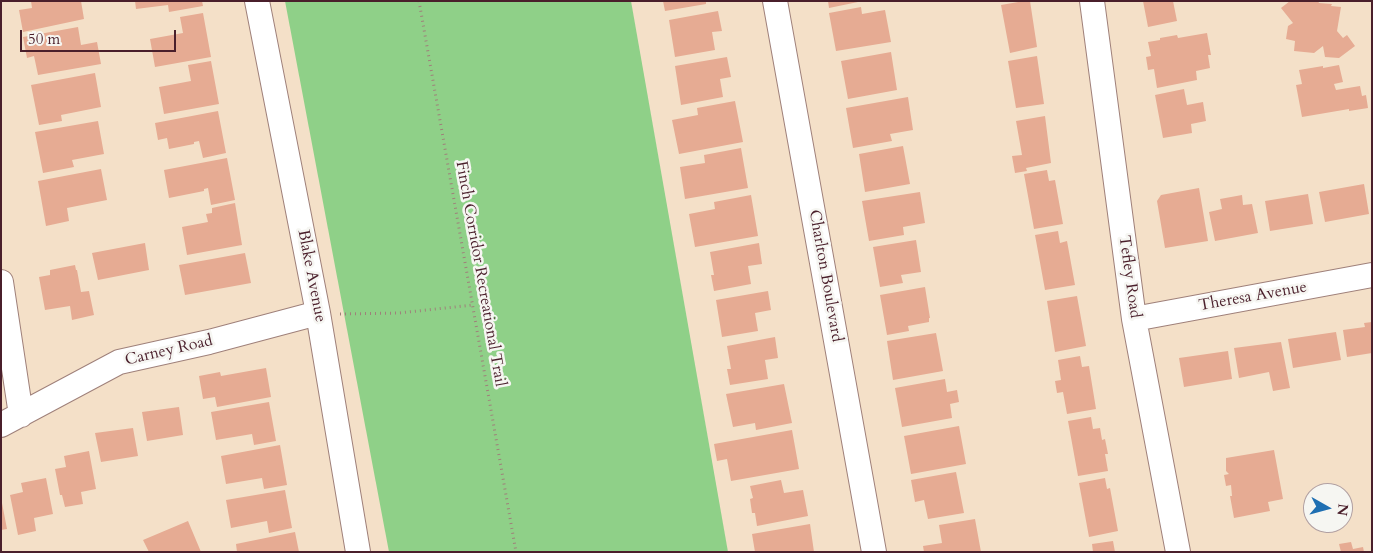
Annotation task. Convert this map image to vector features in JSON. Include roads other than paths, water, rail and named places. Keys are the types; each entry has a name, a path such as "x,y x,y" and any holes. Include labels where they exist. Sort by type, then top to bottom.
{"street":[{"name":"Blake Avenue","path":"257,1 325,314 358,552"},
{"name":"Charlton Boulevard","path":"775,1 874,552"},
{"name":"Tefley Road","path":"1092,1 1134,319 1178,552"},
{"name":"Theresa Avenue","path":"1134,319 1372,275"},
{"path":"1,282 11,420"},
{"name":"Carney Road","path":"11,420 119,362 325,314"}]}
